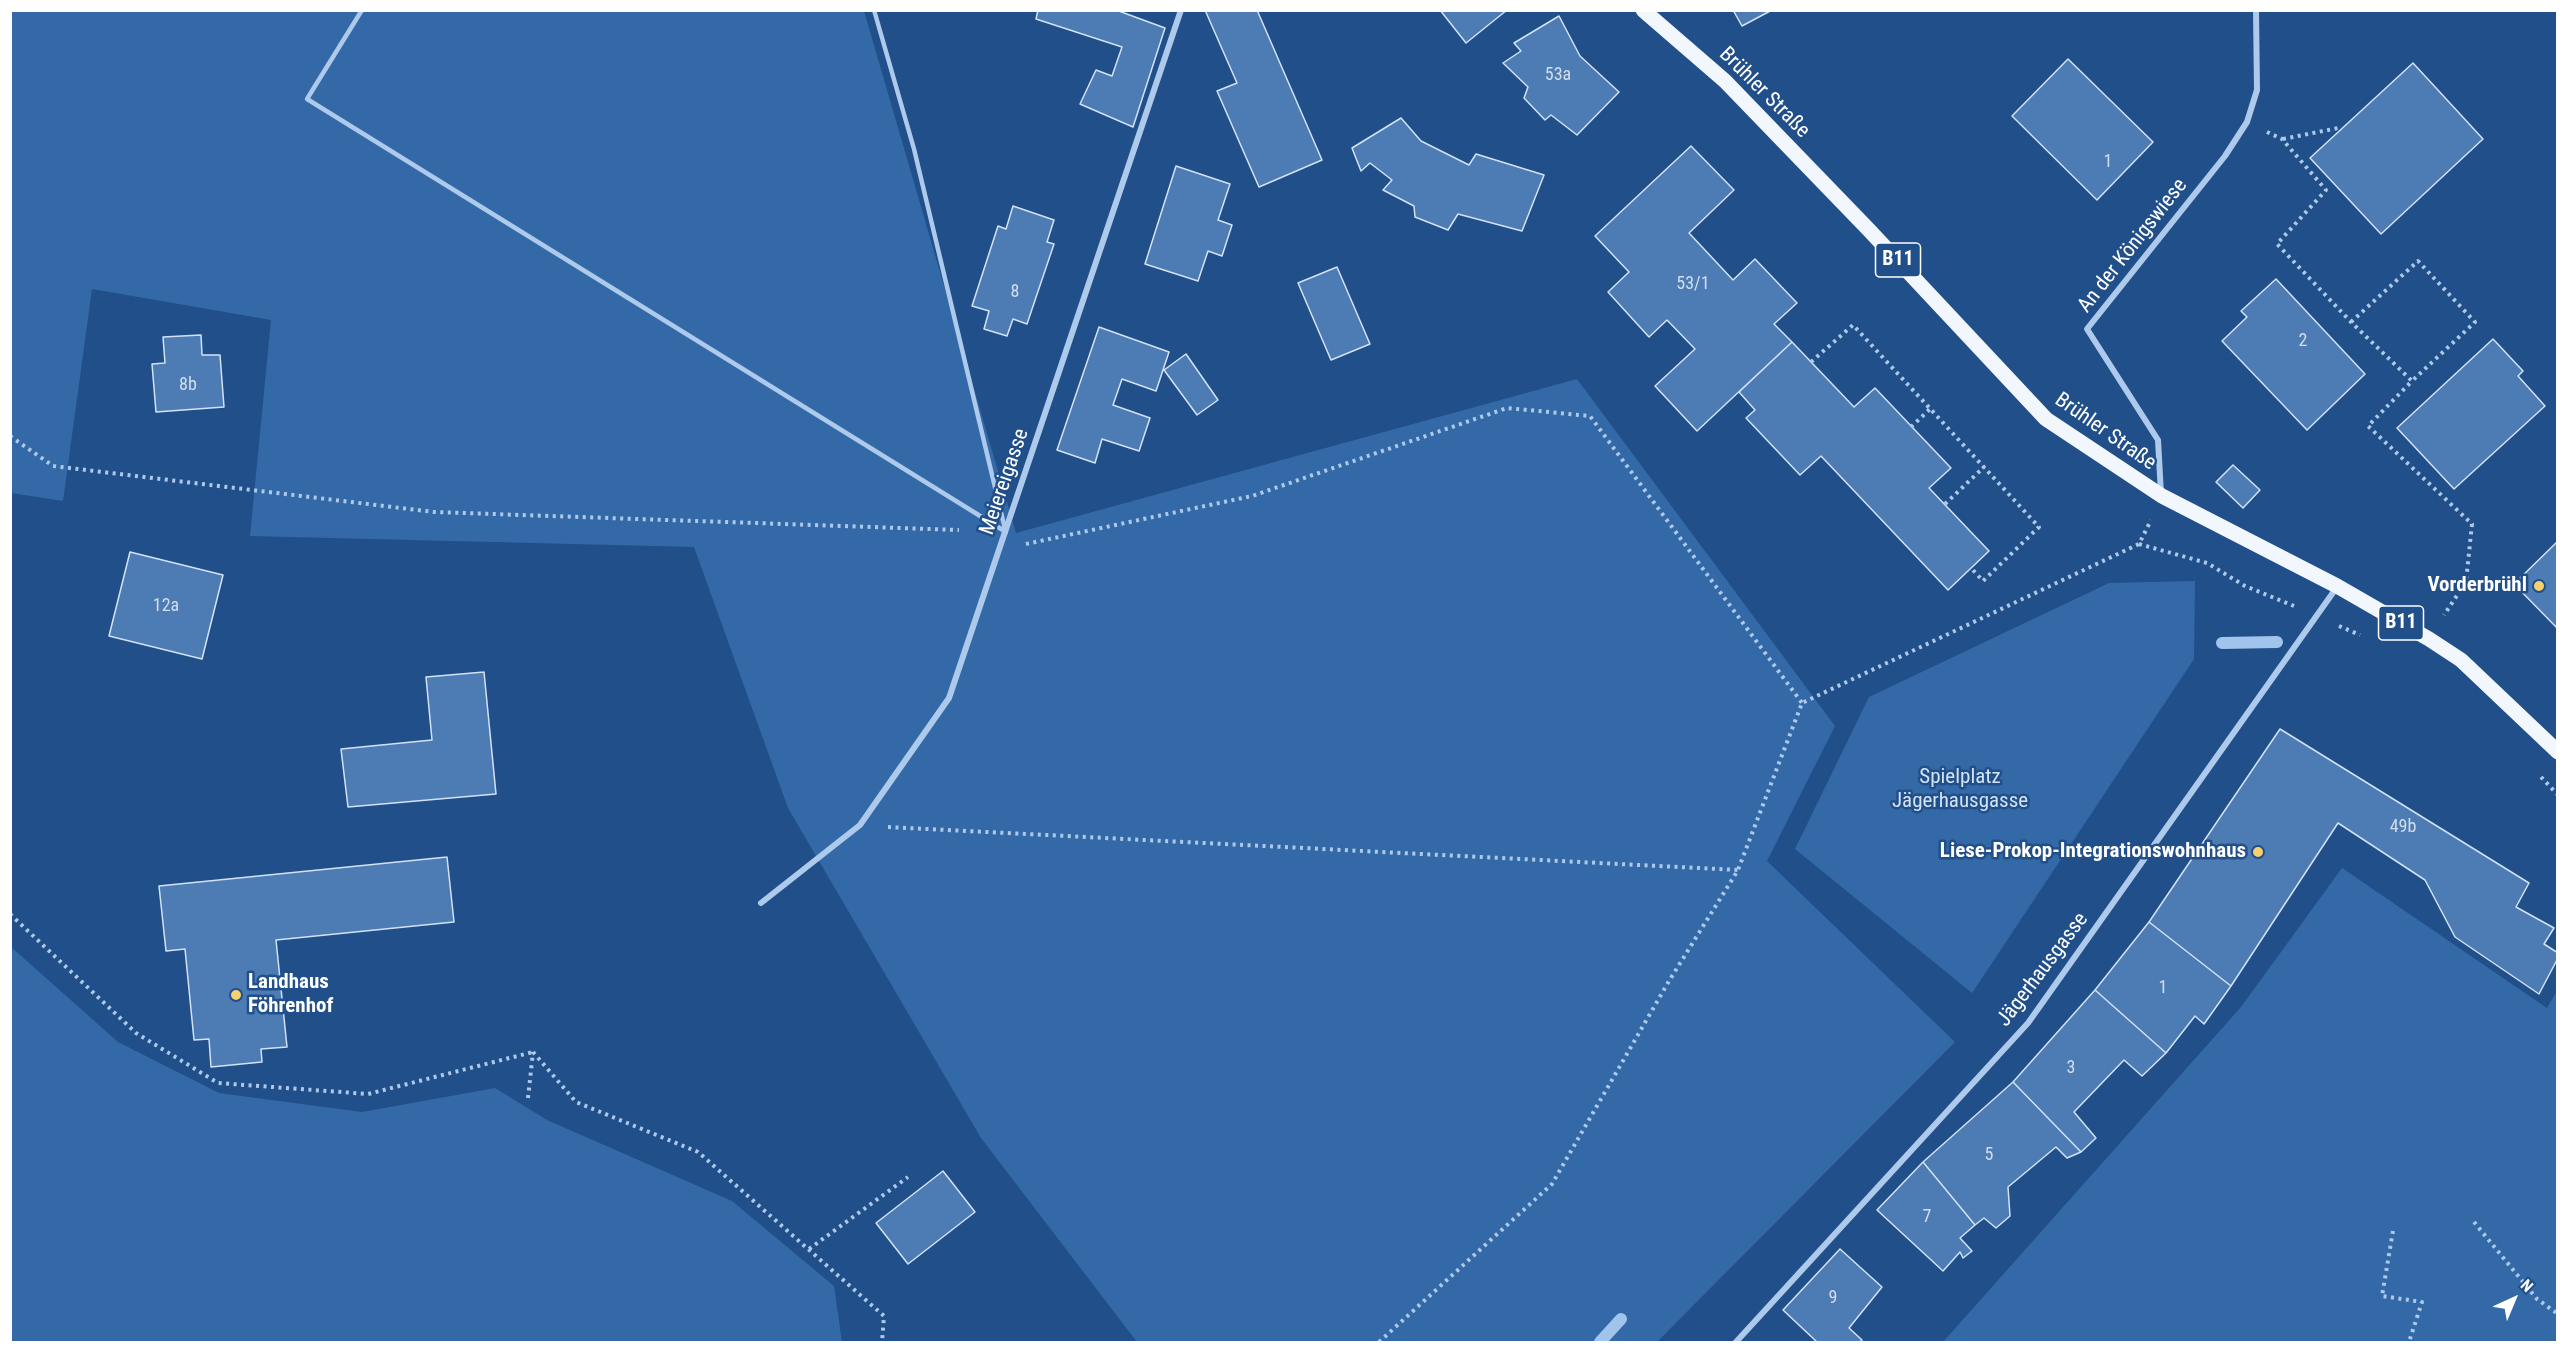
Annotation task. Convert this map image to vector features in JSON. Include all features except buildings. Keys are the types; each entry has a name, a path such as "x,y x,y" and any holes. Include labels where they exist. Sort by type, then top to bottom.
{"main road":[{"name":"Brühler Straße","path":"1643,10 1725,81 1869,230 2046,419 2162,496 2337,586 2429,639 2461,660 2558,752"}],"street":[{"name":"Meiereigasse","path":"761,903 860,825 950,698 1181,10"},
{"name":"An der Königswiese","path":"2162,496 2158,440 2087,329 2225,156 2247,122 2257,90 2256,10"},
{"name":"Jägerhausgasse","path":"1736,1342 2028,1023 2337,586"}],"lane":[{"path":"362,10 307,99 1006,532"},
{"path":"874,10 914,149 1006,532"}],"path":[{"path":"2247,122 2282,139 2326,190 2277,243 2351,322 2412,381"},
{"path":"2282,139 2338,128"},
{"path":"2351,322 2418,261 2475,322 2368,426 2472,524 2466,582 2429,639"},
{"path":"1811,362 1853,325 2039,527 1983,581 1971,568"},
{"path":"10,436 53,466 434,512 1006,532 1026,544 1252,496 1507,408 1590,416 1802,703"},
{"path":"1911,427 1930,409"},
{"path":"1945,504 1984,467"},
{"path":"1379,1342 1552,1184 1669,981 1738,870 1802,703 2139,544 2207,563 2245,586 2366,637"},
{"path":"2534,769 2558,795"},
{"path":"860,825 1738,870"},
{"path":"10,914 136,1033 218,1083 368,1094 533,1052"},
{"path":"528,1098 533,1052"},
{"path":"533,1052 576,1102 698,1152 884,1316 882,1342"},
{"path":"808,1249 908,1177"},
{"path":"2474,1222 2536,1299 2558,1314"},
{"path":"2393,1231 2382,1296 2421,1302 2409,1342"}],"green space":[{"path":"10,11 864,11 1016,533 1577,379 1835,726 1767,861 1955,1042 1657,1342 1137,1342 981,1138 788,808 694,547 250,536 271,320 92,289 63,501 11,493"},
{"name":"Spielplatz Jägerhausgasse","path":"2195,581 2194,659 1972,993 1795,849 1869,697 2109,583"},
{"path":"2342,868 2547,1008 2557,991 2557,1342 1943,1342 2241,1007"},
{"path":"10,946 118,1042 219,1093 362,1112 495,1088 547,1120 732,1201 834,1286 842,1342 11,1342"}],"waterway":[{"path":"2222,643 2277,642"},
{"path":"1600,1342 1621,1319"}],"place":[{"name":"Vorderbrühl","path":"2539,586"},
{"name":"Liese-Prokop-Integrationswohnhaus","path":"2258,852"},
{"name":"Landhaus Föhrenhof","path":"236,995"}]}
